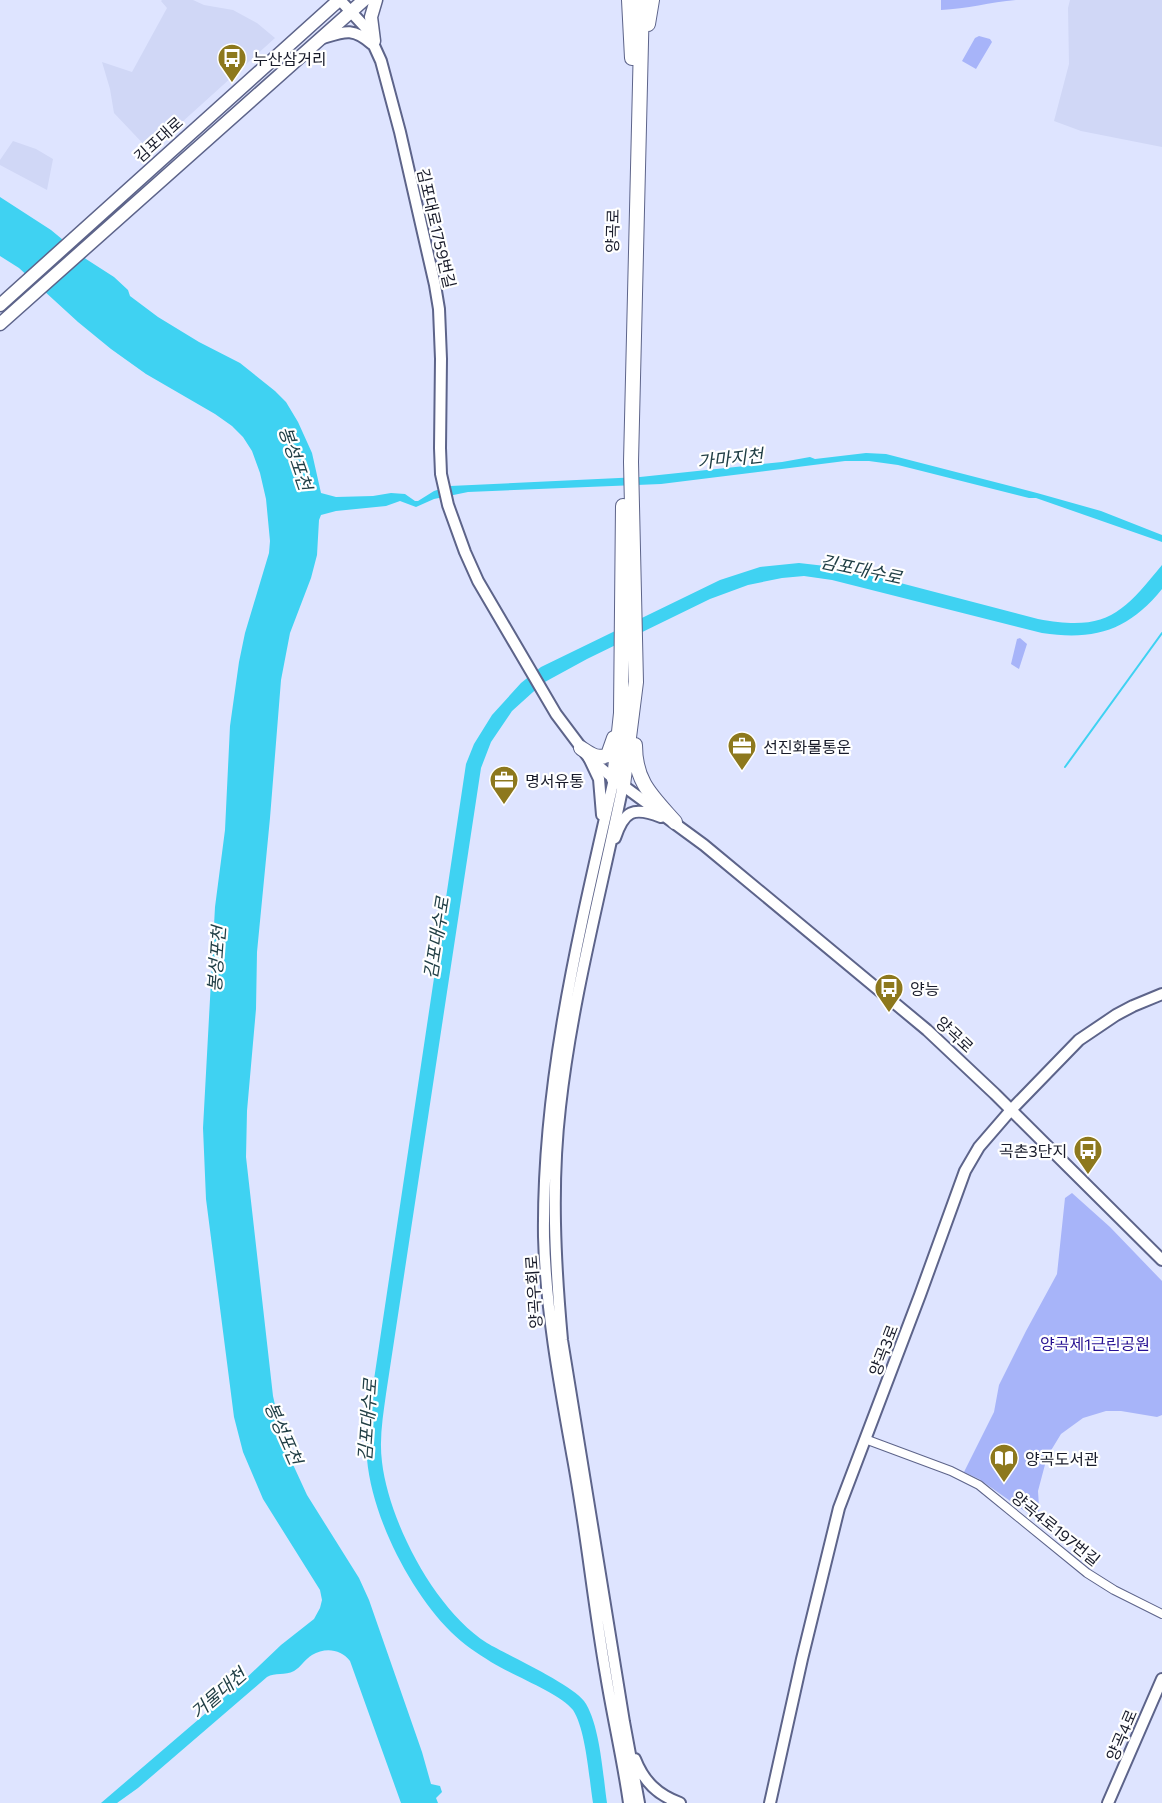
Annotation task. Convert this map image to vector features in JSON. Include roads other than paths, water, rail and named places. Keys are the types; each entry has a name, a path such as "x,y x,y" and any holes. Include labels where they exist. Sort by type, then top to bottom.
{"highway":[{"path":"632,0 636,61"},
{"name":"양곡로","path":"627,497 636,61 642,0"},
{"path":"636,61 652,0"},
{"path":"627,497 637,656 635,761 638,774 646,787 675,822"},
{"path":"618,782 627,497"},
{"path":"618,782 636,682"},
{"path":"585,753 596,758 608,755 621,713"}],"main road":[{"name":"김포대로","path":"0,305 339,0"},
{"name":"김포대로","path":"0,324 364,0"},
{"path":"375,45 371,16 376,0"},
{"path":"242,86 253,99"}],"street":[{"name":"김포대로1759번길","path":"339,0 366,28 375,45 400,132 439,309 440,448 442,480 448,505 478,581 530,671 585,753"},
{"path":"320,40 340,33 354,32 375,45"},
{"path":"585,753 618,782"},
{"path":"585,753 599,779 602,796 602,833"},
{"name":"양곡로","path":"618,782 675,822 798,921 927,1030 1162,1260"},
{"name":"양곡우회로","path":"618,782 602,833 571,978 552,1087 547,1137 544,1236 546,1286 553,1349 629,1803"},
{"name":"양곡우회로","path":"618,782 608,858 583,974 560,1108 555,1226 562,1340 639,1803"},
{"path":"608,858 622,821 630,813 637,810 675,822"},
{"name":"양곡3로","path":"770,1803 835,1522 965,1171 979,1147 1011,1110 1072,1048 1091,1031 1133,1005 1162,994"},
{"name":"양곡4로197번길","path":"865,1439 951,1471 979,1485 1087,1573 1114,1590 1162,1614"},
{"name":"양곡4로","path":"1108,1803 1162,1679"},
{"path":"624,1722 636,1762 645,1779 659,1793 680,1803"}],"water":[{"name":"봉성포천","path":"0,197 51,230 86,259 114,277 128,290 130,296 158,317 240,363 275,391 286,402 298,422 312,453 321,493 336,497 405,494 418,501 434,491 450,486 640,477 810,457 815,459 866,453 886,454 1037,493 1101,511 1162,535 1162,542 1036,498 898,465 869,461 845,461 661,484 468,492 434,499 416,507 400,501 386,506 336,511 321,515 317,555 311,578 290,633 281,680 257,952 256,1009 247,1111 246,1157 273,1396 284,1445 307,1495 359,1578 369,1600 431,1784 440,1786 442,1792 436,1798 438,1803 401,1803 350,1661 342,1654 327,1650 312,1655 294,1671 267,1677 138,1788 117,1803 101,1803 241,1683 281,1645 314,1619 322,1600 320,1590 263,1499 243,1452 234,1417 206,1199 203,1128 215,907 225,830 230,726 245,633 269,553 270,541 266,499 260,473 252,451 243,437 215,414 146,374 111,349 19,268 0,256"},
{"path":"799,563 843,568 1038,619 1061,622 1097,621 1110,615 1135,596 1162,565 1162,589 1150,603 1124,623 1095,633 1061,635 1042,633 832,580 804,576 748,585 710,599 543,683 512,711 491,742 481,768 386,1394 381,1453 386,1486 405,1537 433,1587 450,1609 468,1628 487,1643 553,1679 584,1701 594,1722 607,1803 593,1803 584,1742 573,1710 558,1697 475,1652 436,1615 408,1575 385,1528 376,1505 367,1459 369,1413 466,764 474,744 492,715 521,683 541,667 720,580 760,567"}],"waterway":[{"path":"1065,767 1162,633"}],"place":[{"name":"누산삼거리","path":"232,84"},
{"name":"선진화물통운","path":"742,772"},
{"name":"명서유통","path":"504,806"},
{"name":"양능","path":"889,1014"},
{"name":"곡촌3단지","path":"1088,1176"},
{"name":"양곡도서관","path":"1004,1484"}],"water label":[{"name":"가마지천","path":"730,458"},
{"name":"김포대수로","path":"861,569"},
{"name":"김포대수로","path":"436,938"},
{"name":"김포대수로","path":"367,1420"},
{"name":"거물대천","path":"218,1693"}],"park label":[{"name":"양곡제1근린공원","path":"1095,1343"}]}
